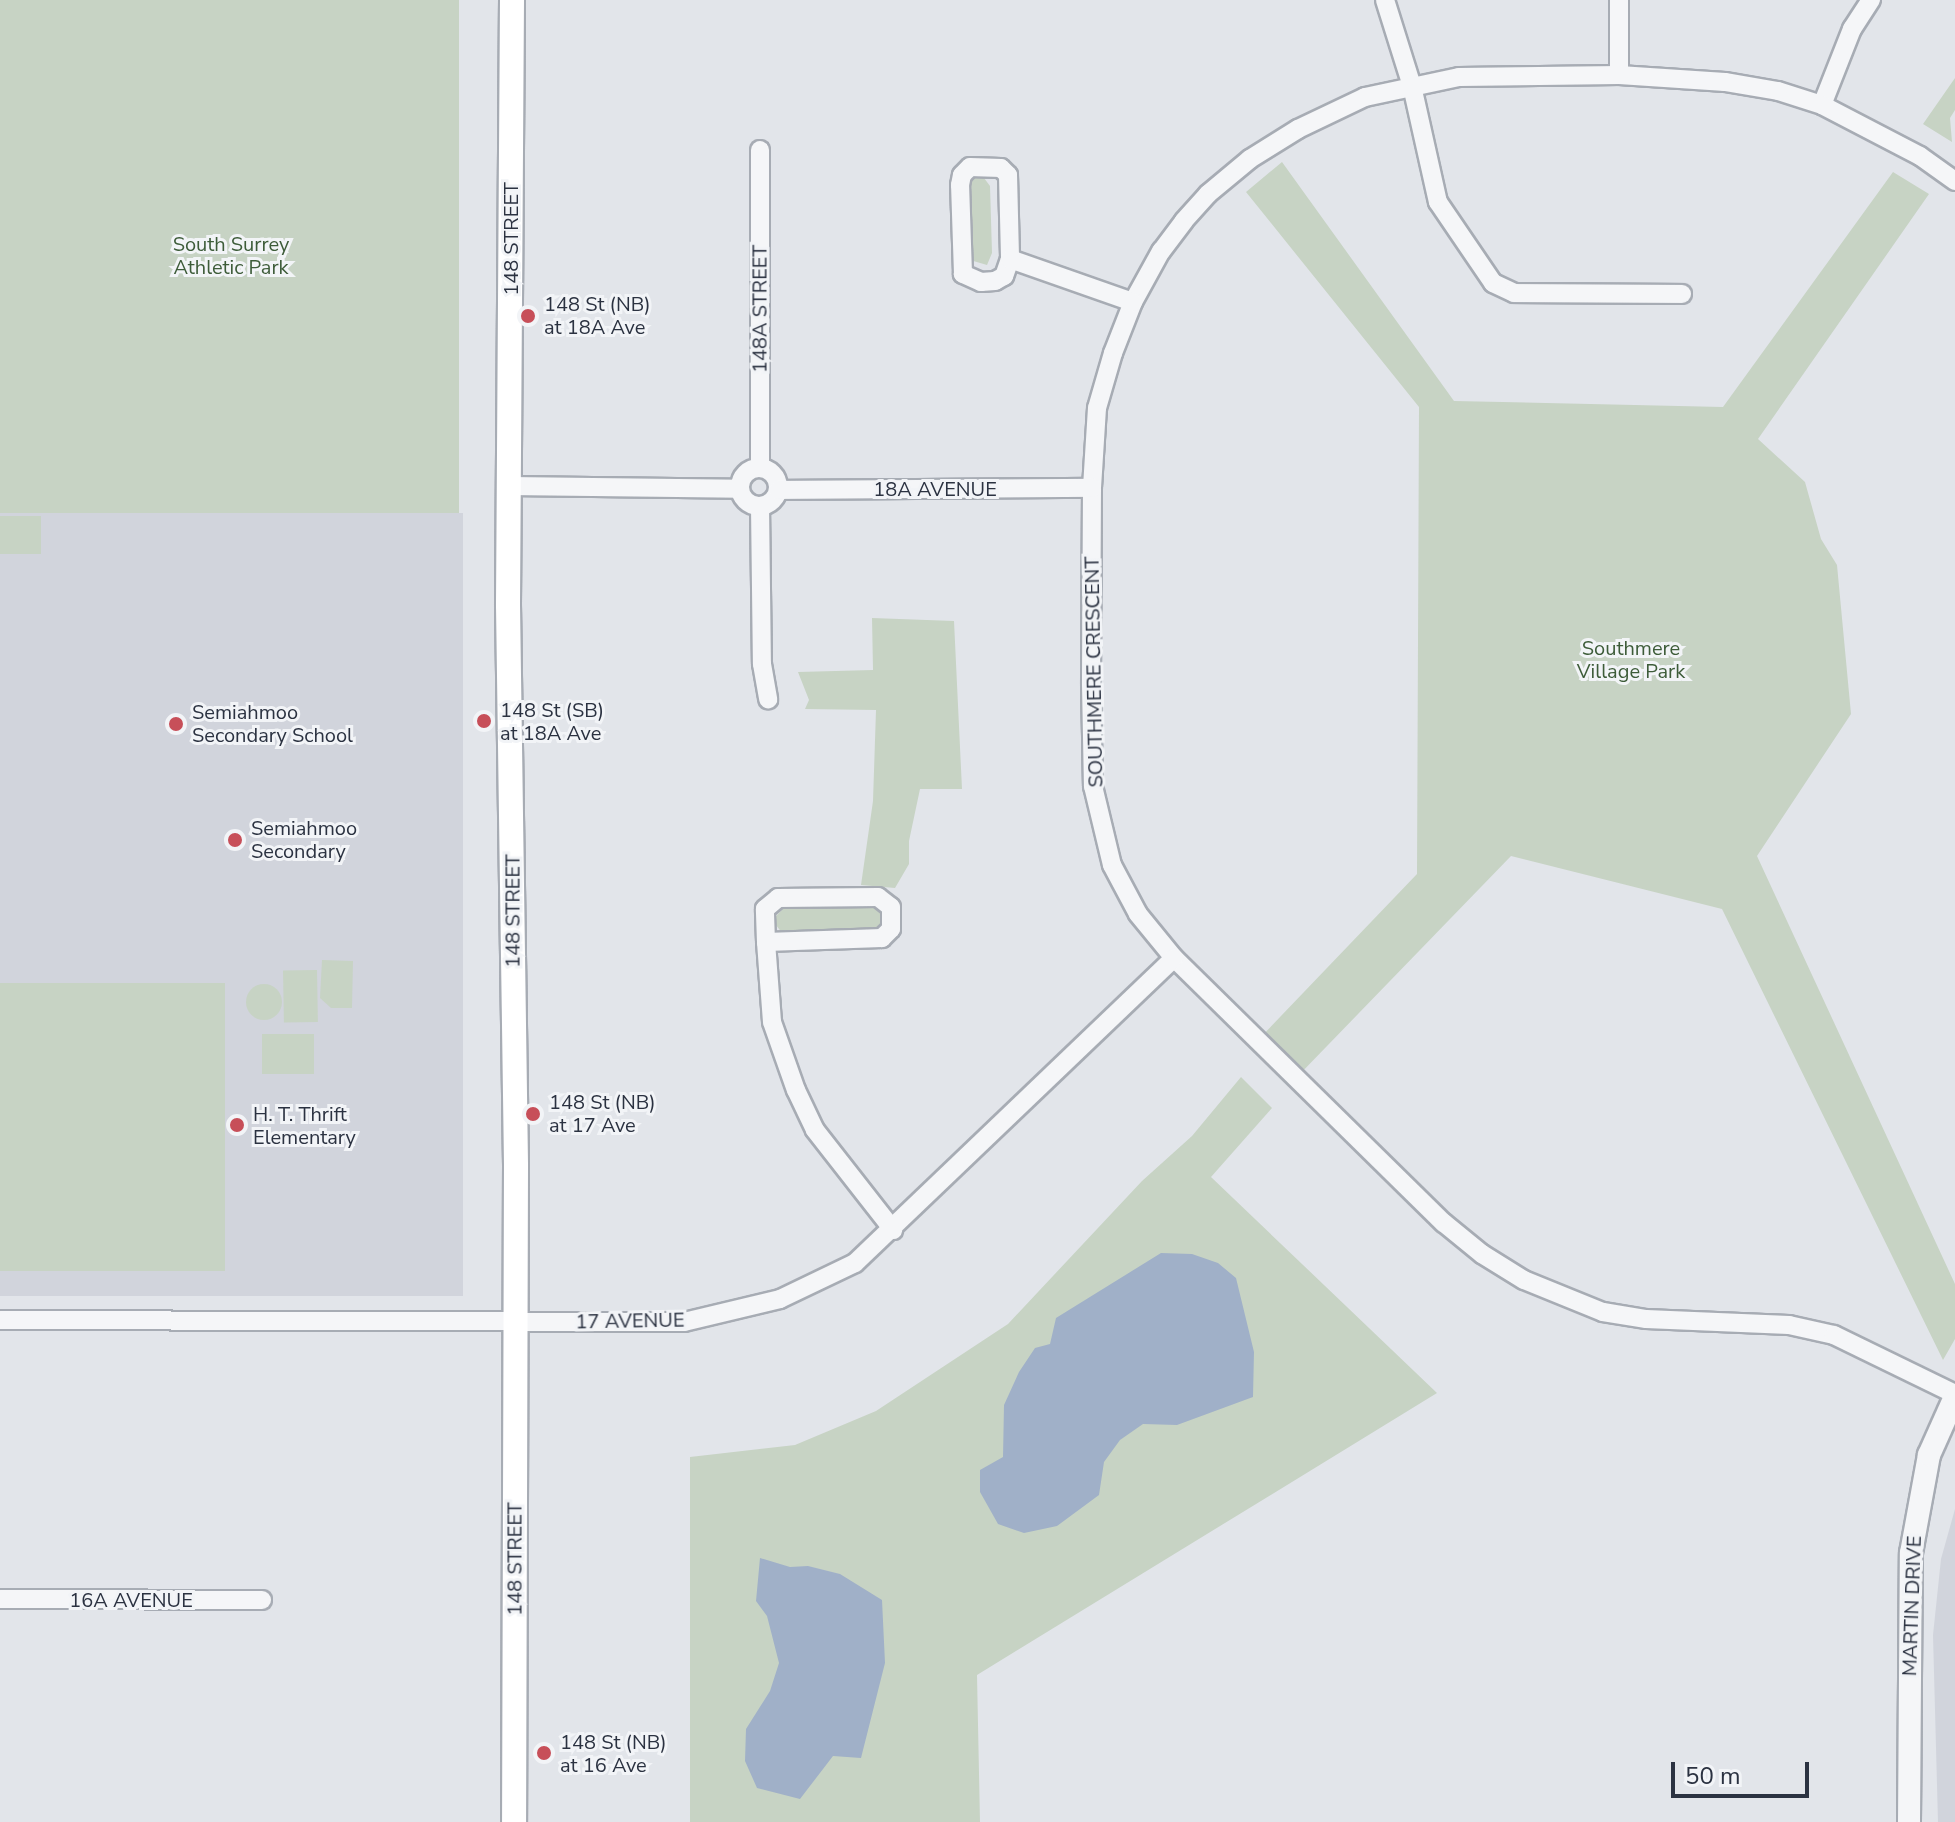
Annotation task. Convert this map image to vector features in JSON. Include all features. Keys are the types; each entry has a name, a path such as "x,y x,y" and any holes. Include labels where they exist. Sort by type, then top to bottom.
{"main road":[{"name":"148 STREET","path":"512,0 509,486 516,1322 514,1822"}],"street":[{"path":"1385,0 1412,86 1438,202 1493,283 1514,293 1682,294"},
{"path":"1619,0 1619,75"},
{"path":"1822,105 1852,29 1871,0"},
{"name":"SOUTHMERE CRESCENT","path":"1955,181 1920,156 1822,105 1778,91 1725,82 1619,75 1459,77 1365,97 1298,129 1250,159 1208,194 1161,251 1133,302 1113,353 1097,408 1092,488 1093,786 1112,865 1138,914 1174,958 1444,1223 1482,1254 1524,1280 1562,1298 1632,1317 1789,1325 1834,1335 1955,1395"},
{"name":"148A STREET","path":"760,150 760,468"},
{"path":"970,167 1001,168 1008,175 1010,259 1004,276 995,281 981,282 963,274 960,185 962,175 970,167"},
{"path":"1010,259 1133,302"},
{"path":"760,468 772,473 778,490 770,503 760,506 747,502 740,489 745,474 760,468"},
{"path":"509,486 740,489"},
{"name":"18A AVENUE","path":"778,490 1092,488"},
{"path":"760,506 762,664 768,699"},
{"path":"766,942 882,938 891,929 891,907 878,897 778,898 765,909 766,942 772,1022 796,1090 815,1130 893,1230"},
{"name":"17 AVENUE","path":"0,1320 684,1322 714,1317 793,1293 855,1263 893,1230 1174,958"},
{"name":"MARTIN DRIVE","path":"1909,1822 1911,1553 1929,1455 1955,1395"},
{"name":"16A AVENUE","path":"0,1599 262,1600"}],"shaded area":[{"path":"0,513 463,513 463,1296 0,1296"},
{"path":"1955,1509 1955,1822 1938,1822 1933,1635 1941,1559"}],"green space":[{"name":"South Surrey Athletic Park","path":"0,0 459,0 459,513 0,513"},
{"path":"1955,78 1955,110 1950,118 1952,142 1923,124"},
{"name":"Southmere Village Park","path":"1282,162 1454,401 1723,407 1893,172 1929,194 1758,439 1805,482 1821,539 1837,565 1851,714 1757,856 1955,1284 1955,1339 1943,1360 1722,909 1511,856 1297,1077 1258,1040 1417,874 1419,407 1246,192"},
{"path":"971,178 984,178 990,186 992,253 987,265 970,260"},
{"path":"0,516 41,516 41,554 0,554"},
{"path":"872,618 954,621 962,789 920,789 909,841 909,864 895,888 861,885 873,801 876,710 805,709 809,700 798,672 873,670"},
{"path":"877,905 883,908 883,930 782,933 776,925 776,916 785,907"},
{"path":"322,960 353,961 352,1008 331,1008 320,998"},
{"path":"317,970 318,1022 284,1023 283,971"},
{"path":"0,983 225,983 225,1271 0,1271"},
{"path":"264,984 277,989 282,1002 277,1015 264,1020 251,1015 246,1002 251,989"},
{"path":"262,1034 314,1034 314,1074 262,1074"},
{"path":"1241,1077 1272,1108 1211,1177 1437,1393 977,1675 980,1822 690,1822 690,1457 795,1445 876,1411 1008,1324 1142,1181 1192,1136"}],"water":[{"path":"1161,1253 1192,1254 1218,1263 1236,1278 1254,1352 1253,1397 1177,1425 1143,1424 1120,1440 1104,1462 1099,1495 1057,1526 1024,1533 998,1524 980,1492 980,1470 1003,1457 1004,1405 1019,1372 1035,1348 1050,1344 1056,1318"},
{"path":"760,1558 790,1567 808,1566 840,1574 882,1600 885,1663 861,1758 833,1756 800,1799 757,1788 745,1761 746,1729 770,1691 779,1663 767,1616 756,1601"}],"place":[{"name":"148 St (NB) at 18A Ave","path":"528,316"},
{"name":"148 St (SB) at 18A Ave","path":"484,721"},
{"name":"Semiahmoo Secondary School","path":"176,724"},
{"name":"Semiahmoo Secondary","path":"235,840"},
{"name":"148 St (NB) at 17 Ave","path":"533,1114"},
{"name":"H. T. Thrift Elementary","path":"237,1125"},
{"name":"148 St (NB) at 16 Ave","path":"544,1753"}]}
